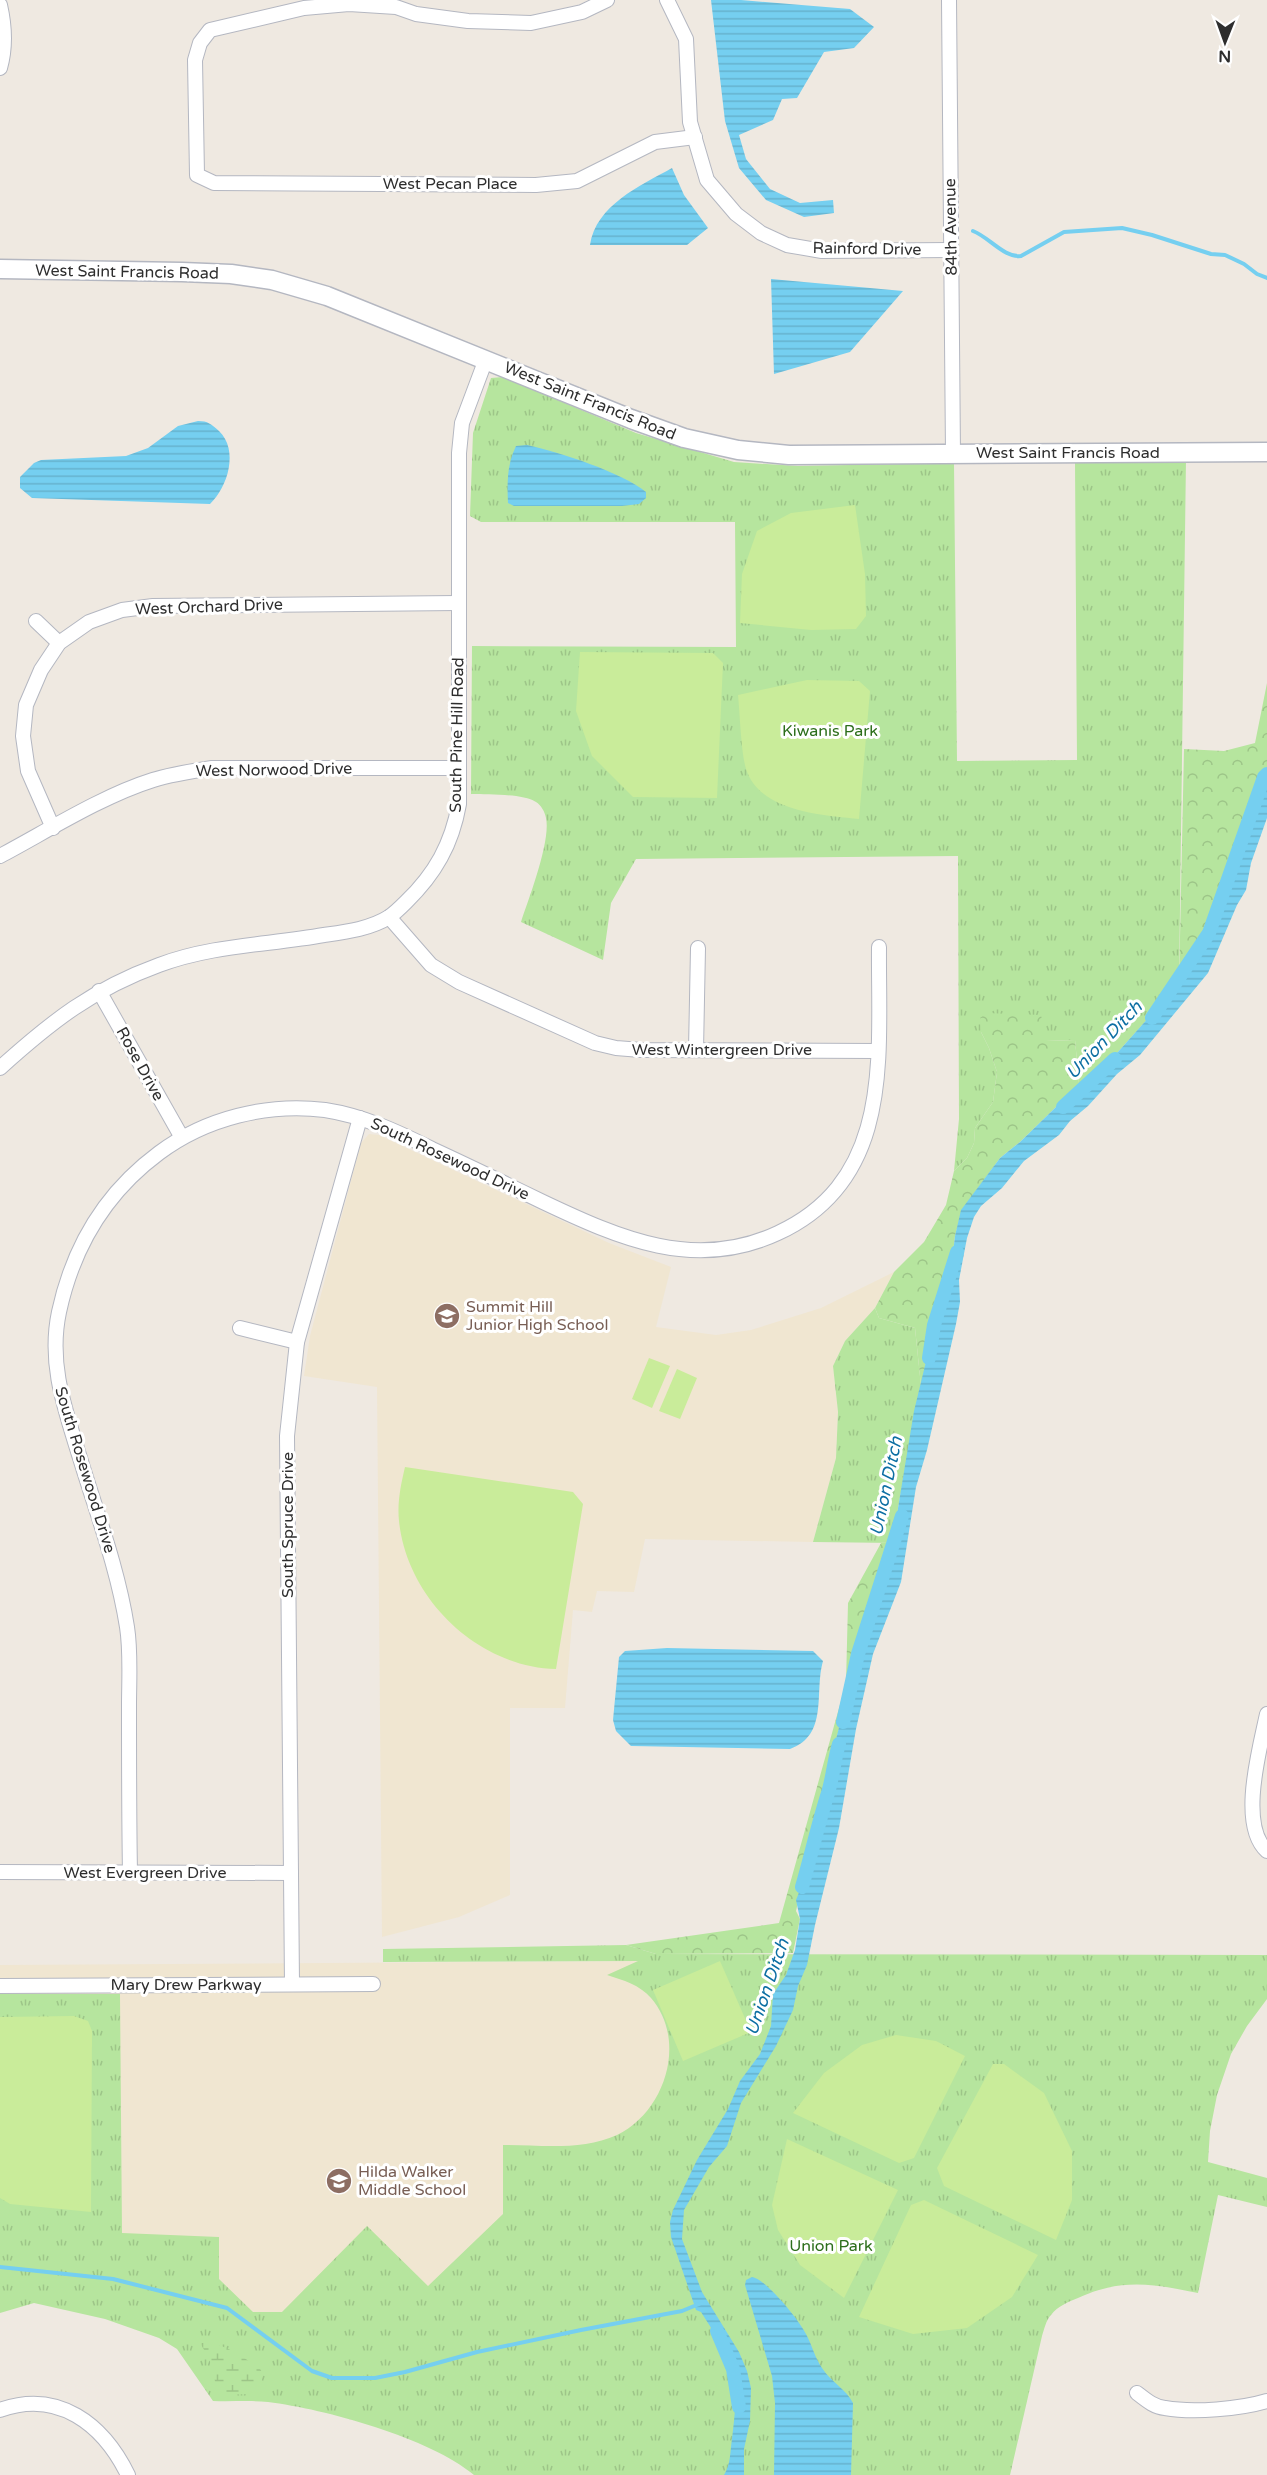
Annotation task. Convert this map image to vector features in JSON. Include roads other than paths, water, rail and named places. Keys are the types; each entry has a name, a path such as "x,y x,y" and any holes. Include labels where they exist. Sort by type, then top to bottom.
{"street":[{"path":"397,4 416,14 468,21 531,22 582,12 607,0"},
{"name":"Rainford Drive","path":"668,0 686,39 690,122 707,180 736,214 770,237 788,244 822,251 951,250"},
{"name":"84th Avenue","path":"948,0 953,454"},
{"name":"West Pecan Place","path":"397,4 349,4 304,8 210,30 200,43 195,60 197,175 214,183 536,185 577,181 655,142 695,137"},
{"path":"0,5 4,52 0,68"},
{"name":"West Saint Francis Road","path":"0,269 183,272 231,274 272,280 327,296 631,419 684,438 738,450 789,455 1267,452"},
{"name":"South Pine Hill Road","path":"0,1068 48,1025 99,991 159,964 210,950 357,930 390,917 424,884 440,862 455,828 459,804 459,447 462,423 486,359"},
{"name":"West Orchard Drive","path":"53,828 28,771 23,736 26,705 41,670 58,643 89,622 122,610 153,606 458,603"},
{"path":"36,621 58,643"},
{"name":"West Norwood Drive","path":"0,856 127,790 153,780 185,772 212,768 459,768"},
{"name":"West Wintergreen Drive","path":"390,917 431,965 459,982 571,1034 616,1048 878,1051"},
{"name":"South Rosewood Drive","path":"129,1873 128,1631 116,1573 54,1363 57,1318 68,1275 87,1231 108,1201 145,1163 181,1137 210,1123 245,1114 288,1110 324,1110 386,1126 608,1232 661,1248 728,1250 751,1244 791,1227 815,1209 842,1181 859,1153 870,1124 877,1086 879,947"},
{"path":"696,1050 698,948"},
{"name":"Rose Drive","path":"99,991 181,1137"},
{"name":"South Spruce Drive","path":"292,1984 287,1436 297,1342 360,1118"},
{"path":"240,1328 297,1342"},
{"path":"1267,1714 1256,1772 1252,1819 1255,1834 1267,1851"},
{"name":"West Evergreen Drive","path":"0,1872 291,1873"},
{"name":"Mary Drew Parkway","path":"0,1986 373,1984"},
{"path":"1137,2393 1149,2403 1165,2409 1226,2409 1247,2407 1267,2401"},
{"path":"0,2410 14,2405 40,2403 66,2409 102,2434 128,2475"}],"water":[{"path":"711,0 741,0 850,9 874,27 854,48 824,52 797,98 782,99 773,120 739,135 746,159 770,189 800,203 833,200 834,213 804,217 766,200 739,168 725,121"},
{"path":"672,168 684,195 708,228 687,245 590,245 594,231 610,208 621,198"},
{"path":"771,279 903,291 850,352 774,374"},
{"path":"198,421 209,423 219,431 229,448 229,468 226,478 222,488 210,504 32,498 20,488 20,477 34,463 41,460 126,456 148,448 178,426"},
{"path":"527,445 556,452 606,470 646,492 646,498 639,504 622,506 514,506 508,503 509,467 516,446"},
{"path":"1267,787 1267,818 1251,863 1246,890 1237,905 1208,973 1140,1055 1117,1074 1059,1135 1024,1161 1002,1188 981,1206 974,1217 967,1238 959,1280 960,1302 956,1324 927,1450 916,1487 901,1582 873,1654 856,1729 839,1828 807,1965 798,1986 793,2010 776,2046 741,2103 727,2146 709,2167 684,2210 682,2239 702,2292 739,2352 751,2388 750,2421 744,2449 744,2475 724,2475 729,2462 734,2417 733,2371 713,2331 701,2312 696,2310 671,2237 670,2222 673,2210 697,2160 728,2109 740,2081 760,2054 771,2026 773,1994 786,1975 795,1950 800,1919 796,1900 818,1845 821,1820 836,1768 834,1747 843,1712 891,1566 914,1411 929,1349 949,1286 955,1236 961,1210 1000,1158 1057,1106 1092,1086 1109,1062 1191,970 1203,951 1214,926"},
{"path":"667,1648 813,1651 823,1661 818,1711 810,1734 790,1749 631,1746 616,1731 613,1720 619,1657 625,1651"},
{"path":"752,2277 765,2285 790,2310 806,2334 822,2368 853,2403 851,2475 774,2475 775,2403 772,2376 745,2285 746,2280"}],"waterway":[{"path":"973,231 1003,251 1021,256 1064,232 1122,228 1211,254 1225,255 1267,278"},
{"name":"Union Ditch","path":"1152,1018 1209,933 1267,774"},
{"name":"Union Ditch","path":"1063,1107 1115,1059"},
{"name":"Union Ditch","path":"929,1358 934,1325 957,1252"},
{"name":"Union Ditch","path":"843,1722 858,1654 902,1516"},
{"name":"Union Ditch","path":"802,1887 830,1787 839,1744"},
{"path":"0,2267 113,2279 227,2308 312,2371 332,2378 375,2378 405,2372 477,2352 682,2311 699,2304"},
{"path":"717,2331 733,2369 739,2407"}],"place":[{"name":"Summit Hill Junior High School","path":"447,1316"},
{"name":"Hilda Walker Middle School","path":"339,2181"}],"park label":[{"name":"Kiwanis Park","path":"830,731"},
{"name":"Union Park","path":"831,2246"}]}
